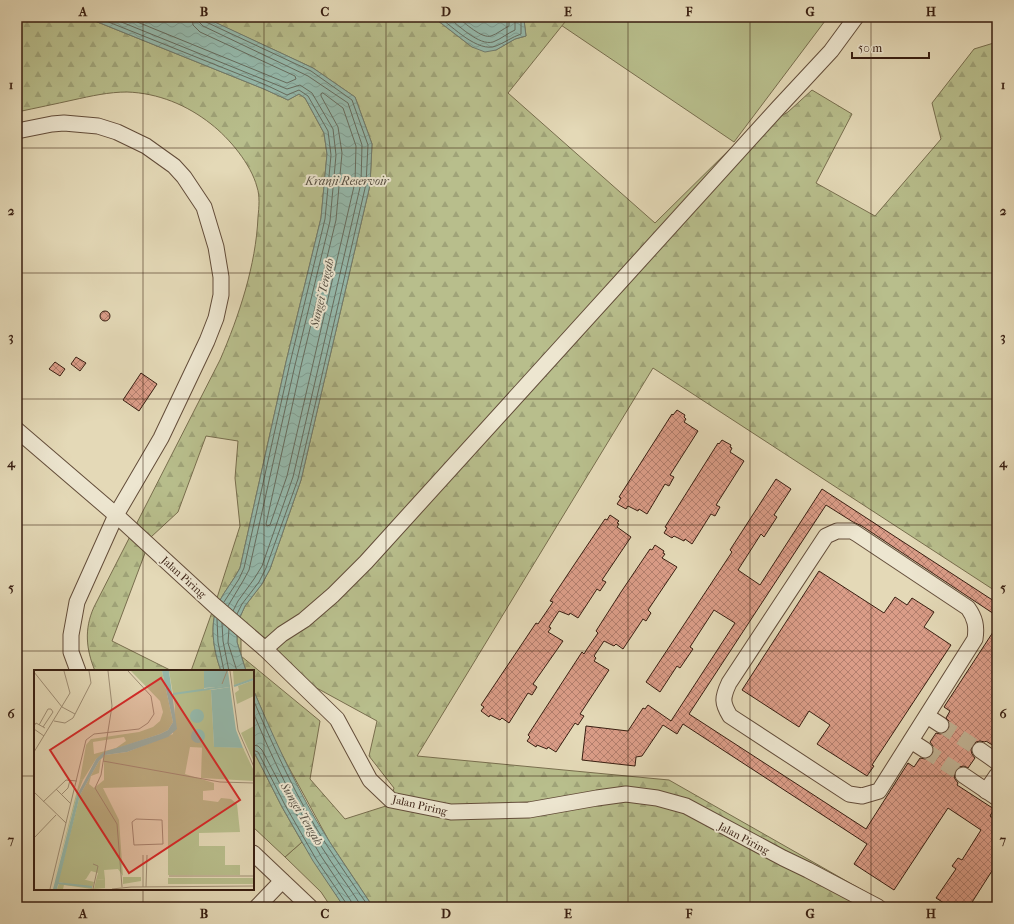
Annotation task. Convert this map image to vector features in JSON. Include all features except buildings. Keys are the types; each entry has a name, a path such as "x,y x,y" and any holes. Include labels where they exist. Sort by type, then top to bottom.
{"lane":[{"path":"265,649 282,634 304,620 322,605 366,562 831,51 856,17"},
{"path":"17,131 64,123 98,126 117,132 146,146 174,166 184,177 204,207 216,247 221,277 221,294 216,318 207,341 161,438 116,515 77,602 71,635 71,652 78,670"},
{"name":"Jalan Piring","path":"17,430 116,515 215,606 265,649 337,719 370,780 390,800 451,812 529,810 626,794 657,798 686,806 782,858 878,907"},
{"path":"836,531 852,531 857,534 968,608 974,616 977,629 975,639 911,741 879,791 862,796 849,794 730,716 724,707 723,696 729,683 826,536 836,531"},
{"path":"927,716 941,725"},
{"path":"911,741 925,750"},
{"path":"980,750 997,762"},
{"path":"964,775 992,795 997,775"},
{"path":"254,854 310,907"},
{"path":"257,907 282,881"}],"green space":[{"path":"17,17 85,17 288,100 299,94 305,98 324,133 327,154 321,218 286,362 240,568 219,602 214,619 214,645 221,670 191,670 216,601 240,526 235,478 238,441 206,436 178,512 151,537 112,641 170,670 95,670 87,639 89,623 94,607 220,360 234,326 250,272 257,235 259,194 254,178 245,161 232,144 218,130 202,117 172,101 150,95 127,92 93,96 17,112"},
{"path":"203,17 433,17 472,47 496,50 515,39 526,36 525,17 569,17 508,93 655,223 735,144 788,112 812,90 852,114 816,183 875,216 941,139 932,103 974,49 997,42 997,592 653,368 417,756 669,780 892,907 373,907 329,841 273,737 254,691 254,670 246,670 241,656 320,721 310,779 345,819 389,805 394,788 369,756 377,721 291,674 241,629 241,655 237,642 237,634 240,617 245,606 262,584 270,569 301,480 370,185 372,144 355,97 313,68"},
{"path":"557,17 828,17 734,142 555,21"},
{"path":"254,752 302,842 285,857 254,828"},
{"path":"302,842 344,907 331,907 321,892 285,857"}],"water":[{"name":"Kranji Reservoir","path":"85,17 203,17 219,24 313,68 355,97 372,144 370,185 301,480 270,569 262,584 245,606 240,617 237,642 246,670 221,670 214,645 214,619 219,602 240,568 286,362 321,218 327,154 324,133 305,98 299,94 288,100"},
{"path":"433,17 525,17 526,36 515,39 496,50 485,52 472,47"},
{"name":"Sungei Tengah","path":"254,691 267,723 307,804 373,907 344,907 313,861 282,807 254,752"}],"tunnel":[{"path":"941,725 980,750"},
{"path":"925,750 963,775"}]}
